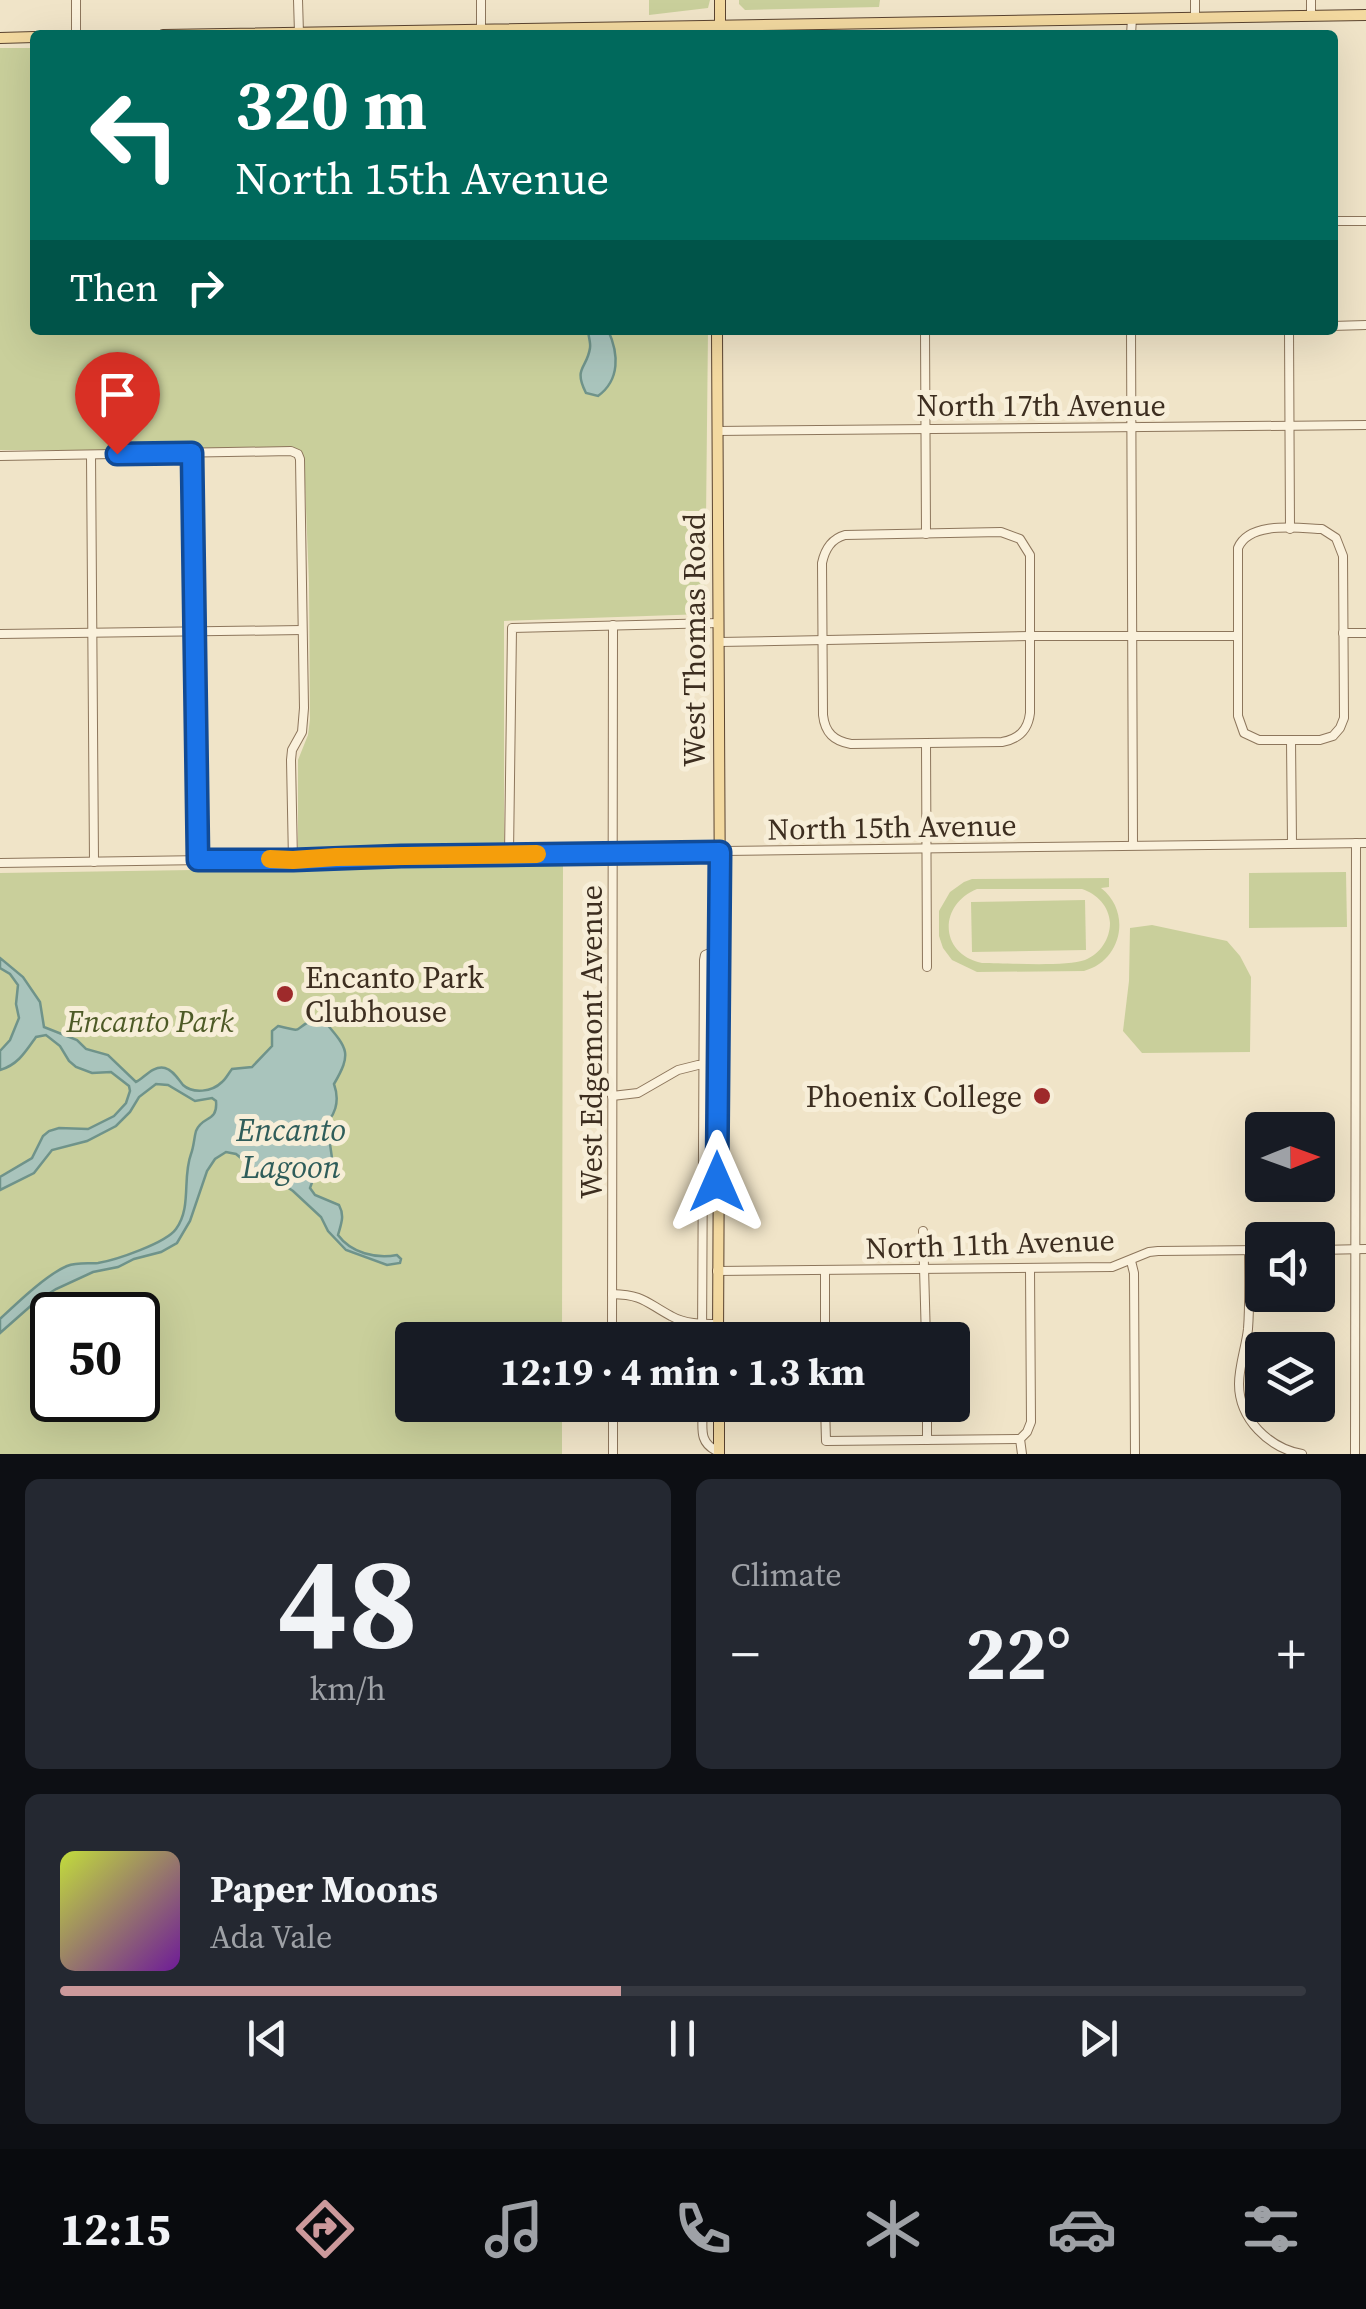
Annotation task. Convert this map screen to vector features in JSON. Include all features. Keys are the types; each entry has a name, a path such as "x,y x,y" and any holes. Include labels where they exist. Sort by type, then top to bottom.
{"main road":[{"path":"720,0 720,30"},
{"path":"481,30 720,30 1366,15"},
{"path":"0,38 30,38"},
{"name":"West Thomas Road","path":"717,335 718,1322"},
{"path":"718,1422 719,1453"}],"street":[{"path":"76,0 76,30"},
{"path":"298,0 299,30"},
{"path":"481,0 481,30"},
{"path":"1195,0 1195,18"},
{"path":"1311,0 1311,16"},
{"path":"1131,30 1132,18"},
{"path":"1338,221 1366,221"},
{"path":"1338,326 1366,325"},
{"path":"925,335 926,534"},
{"path":"1131,335 1133,845"},
{"path":"1289,335 1290,529"},
{"name":"North 17th Avenue","path":"717,431 1366,426"},
{"path":"192,453 198,860"},
{"path":"0,456 298,454 303,722 290,760 293,860"},
{"path":"90,455 94,862"},
{"path":"1290,529 1322,530 1336,538 1343,556 1344,633 1344,718 1333,736 1320,740 1258,740 1244,733 1238,716 1238,559 1242,540 1259,530 1290,529"},
{"path":"1008,533 1024,543 1030,554 1028,726 1022,734 1002,742 840,741 828,732 822,716 822,563 828,545 845,535 926,534 1008,533"},
{"path":"509,854 512,628 718,623"},
{"name":"West Edgemont Avenue","path":"612,1322 613,625"},
{"path":"0,634 302,630"},
{"path":"1344,633 1366,633"},
{"path":"719,642 1238,636"},
{"path":"1291,740 1292,844"},
{"path":"926,743 927,967"},
{"path":"1356,1454 1361,1249 1355,1070 1361,843"},
{"name":"North 15th Avenue","path":"0,863 1361,843"},
{"name":"West Thomas Road","path":"702,1322 704,960 705,955 719,949"},
{"path":"612,1096 638,1093 678,1070 718,1064"},
{"path":"1355,1070 1366,1070"},
{"path":"923,1231 926,1322"},
{"path":"1335,1250 1361,1249"},
{"name":"North 11th Avenue","path":"717,1271 1112,1267 1149,1252 1245,1250"},
{"path":"1131,1261 1135,1454"},
{"path":"825,1422 826,1441 1020,1440 1031,1422 1030,1269"},
{"path":"825,1271 825,1322"},
{"path":"612,1294 646,1299 670,1316 689,1322"},
{"path":"1248,1312 1239,1377 1241,1400 1264,1437 1302,1454"},
{"path":"613,1422 613,1454"},
{"path":"703,1422 707,1448 719,1453"},
{"path":"927,1422 927,1440"},
{"path":"1020,1440 1022,1454"}],"green space":[{"path":"649,0 710,0 708,8 649,15"},
{"path":"739,0 880,0 879,7 745,10"},
{"path":"0,48 30,48 30,335 708,335 705,614 504,621 504,847 298,850 298,760 310,719 309,583 304,458 300,450 0,450"},
{"name":"Encanto Park","path":"563,864 562,1322 395,1322 395,1422 562,1422 562,1454 0,1454 0,873"},
{"path":"1346,872 1347,927 1249,928 1249,873"},
{"path":"1109,878 1109,887 1101,888 1117,910 1118,935 1114,947 1097,966 1084,971 977,972 952,960 939,936 939,911 950,892 972,879","holes":["977,889 1082,889 1101,901 1110,923 1103,945 1085,960 982,963 968,958 951,940 950,917 955,906"]},
{"path":"1085,900 1086,950 972,952 971,902"},
{"path":"1152,925 1227,941 1240,956 1251,977 1250,1052 1142,1053 1123,1031 1130,928"}],"water":[{"path":"589,335 610,335 614,348 614,374 598,396 586,393 581,378 590,348"},
{"name":"Encanto Lagoon","path":"0,958 23,977 40,1002 44,1027 77,1040 86,1049 108,1055 136,1082 153,1070 165,1068 187,1088 208,1090 223,1081 232,1069 252,1067 272,1046 272,1031 278,1026 296,1030 313,1020 325,1022 343,1045 345,1058 334,1084 335,1108 320,1127 320,1133 329,1137 332,1158 315,1174 310,1188 315,1195 339,1205 342,1216 338,1235 343,1241 364,1253 397,1255 400,1263 387,1265 346,1250 321,1217 293,1191 258,1172 236,1154 226,1152 207,1171 190,1221 177,1243 118,1267 93,1272 51,1292 30,1292 30,1307 0,1333 0,1319 32,1290 59,1270 128,1255 162,1240 176,1229 184,1211 188,1163 196,1131 215,1113 216,1101 195,1101 168,1085 156,1084 139,1097 116,1126 87,1141 52,1150 34,1173 0,1190 0,1177 32,1158 49,1131 88,1129 114,1116 126,1103 130,1091 111,1072 92,1073 76,1067 46,1035 36,1037 17,1061 0,1070 0,1051 10,1040 19,1018 18,985 0,968"}],"slow traffic":[{"path":"270,859 537,854"}],"place":[{"name":"Encanto Park Clubhouse","path":"285,994"},
{"name":"Phoenix College","path":"1042,1096"}],"route":[{"path":"117,454 192,453 198,860 720,852 717,1182"}]}
